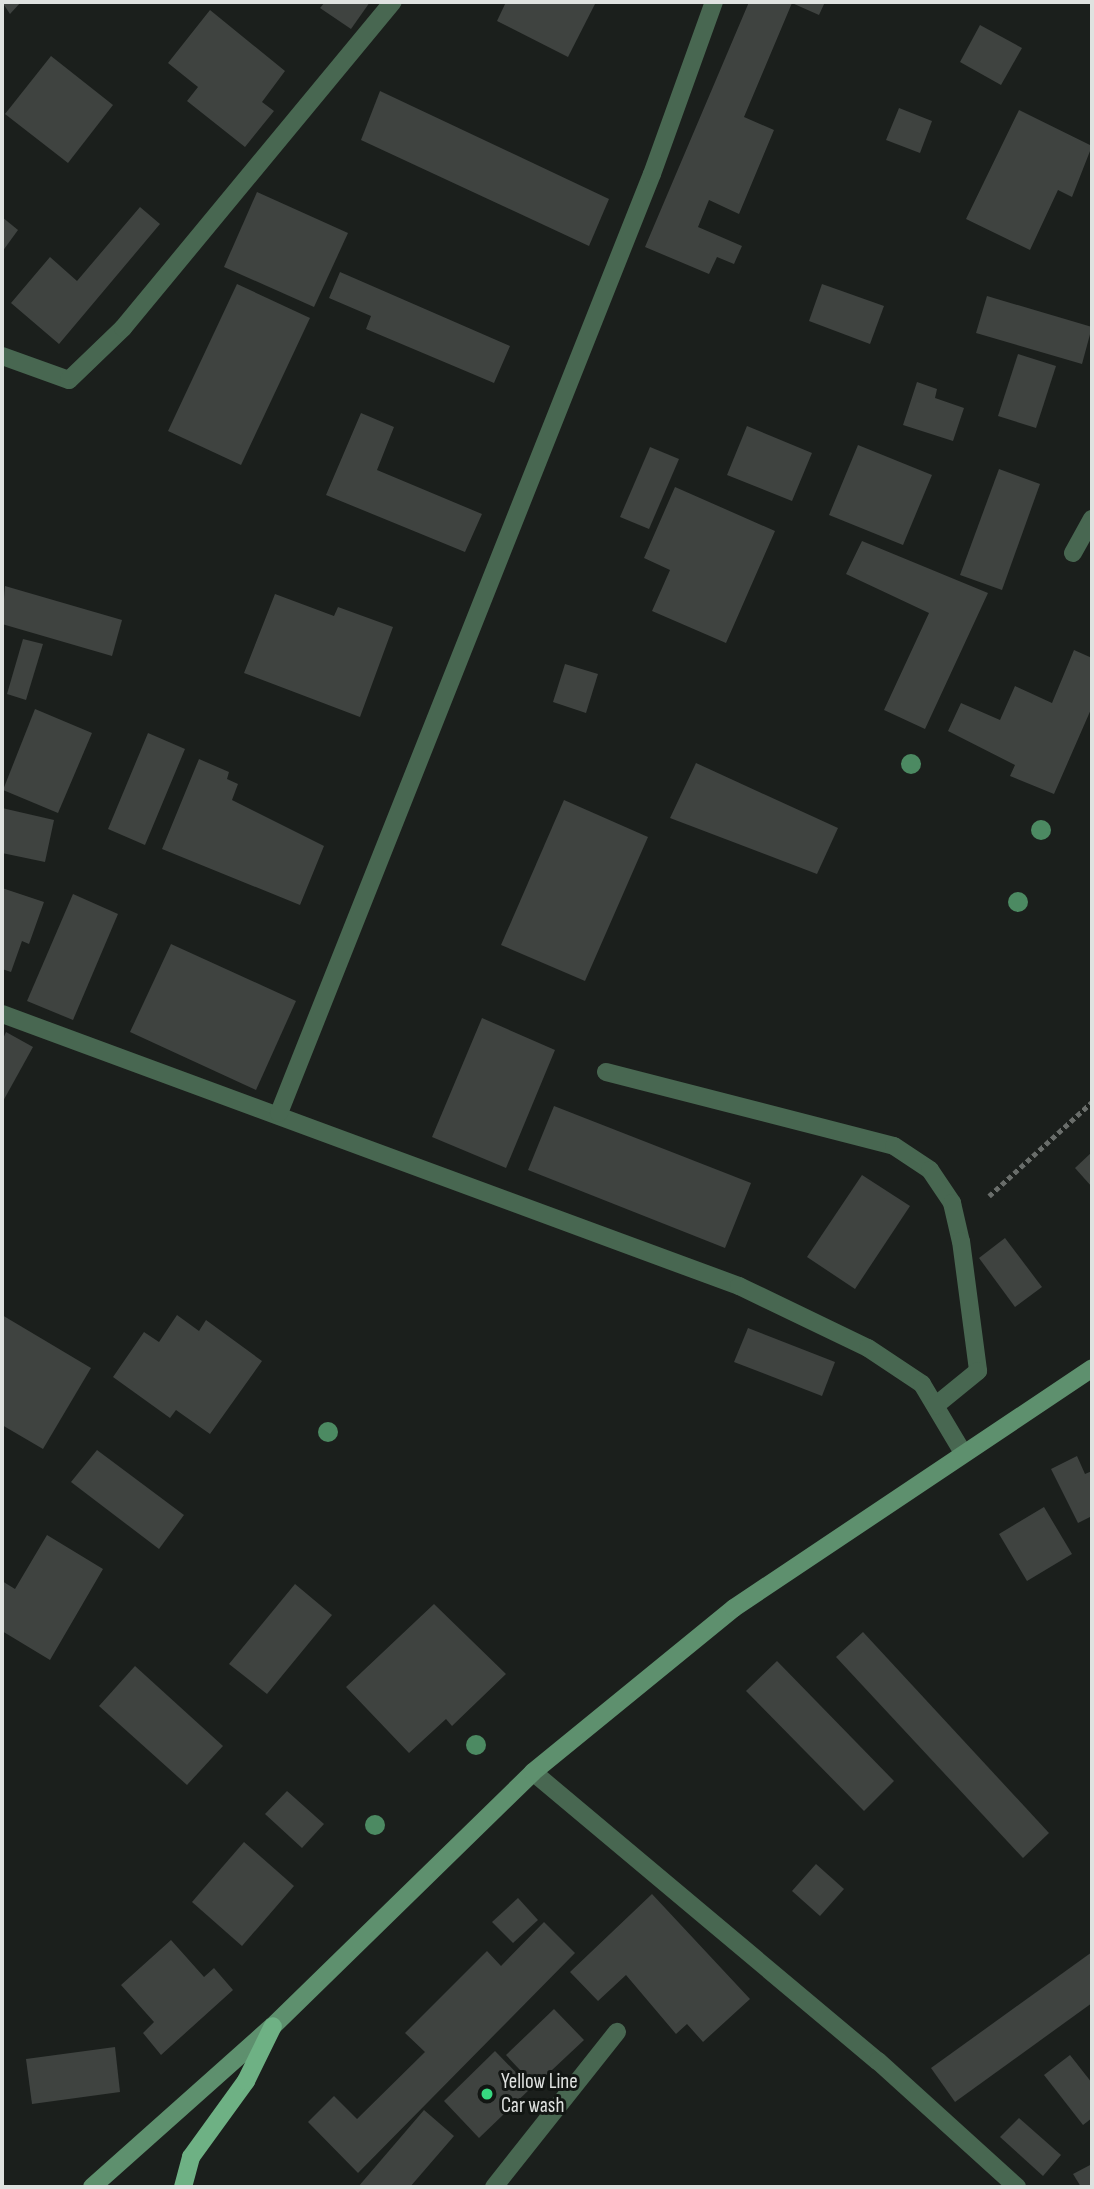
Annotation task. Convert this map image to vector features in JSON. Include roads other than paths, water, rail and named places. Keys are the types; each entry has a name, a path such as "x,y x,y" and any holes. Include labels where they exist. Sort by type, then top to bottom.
{"main road":[{"path":"92,2187 273,2026 533,1772 733,1608 962,1451 1092,1368"},
{"path":"183,2187 191,2157 246,2081 273,2026"}],"street":[{"path":"2,356 69,380 123,328 393,2"},
{"path":"279,1113 652,174 714,2"},
{"path":"1073,553 1092,519"},
{"path":"2,1014 279,1113 738,1286 868,1348 922,1384 962,1451"},
{"path":"606,1072 894,1146 930,1170 956,1224 978,1371 935,1406"},
{"path":"533,1772 878,2061 1017,2187"},
{"path":"494,2187 617,2032"}],"place":[{"name":"Yellow Line Car wash","path":"487,2094"}]}
